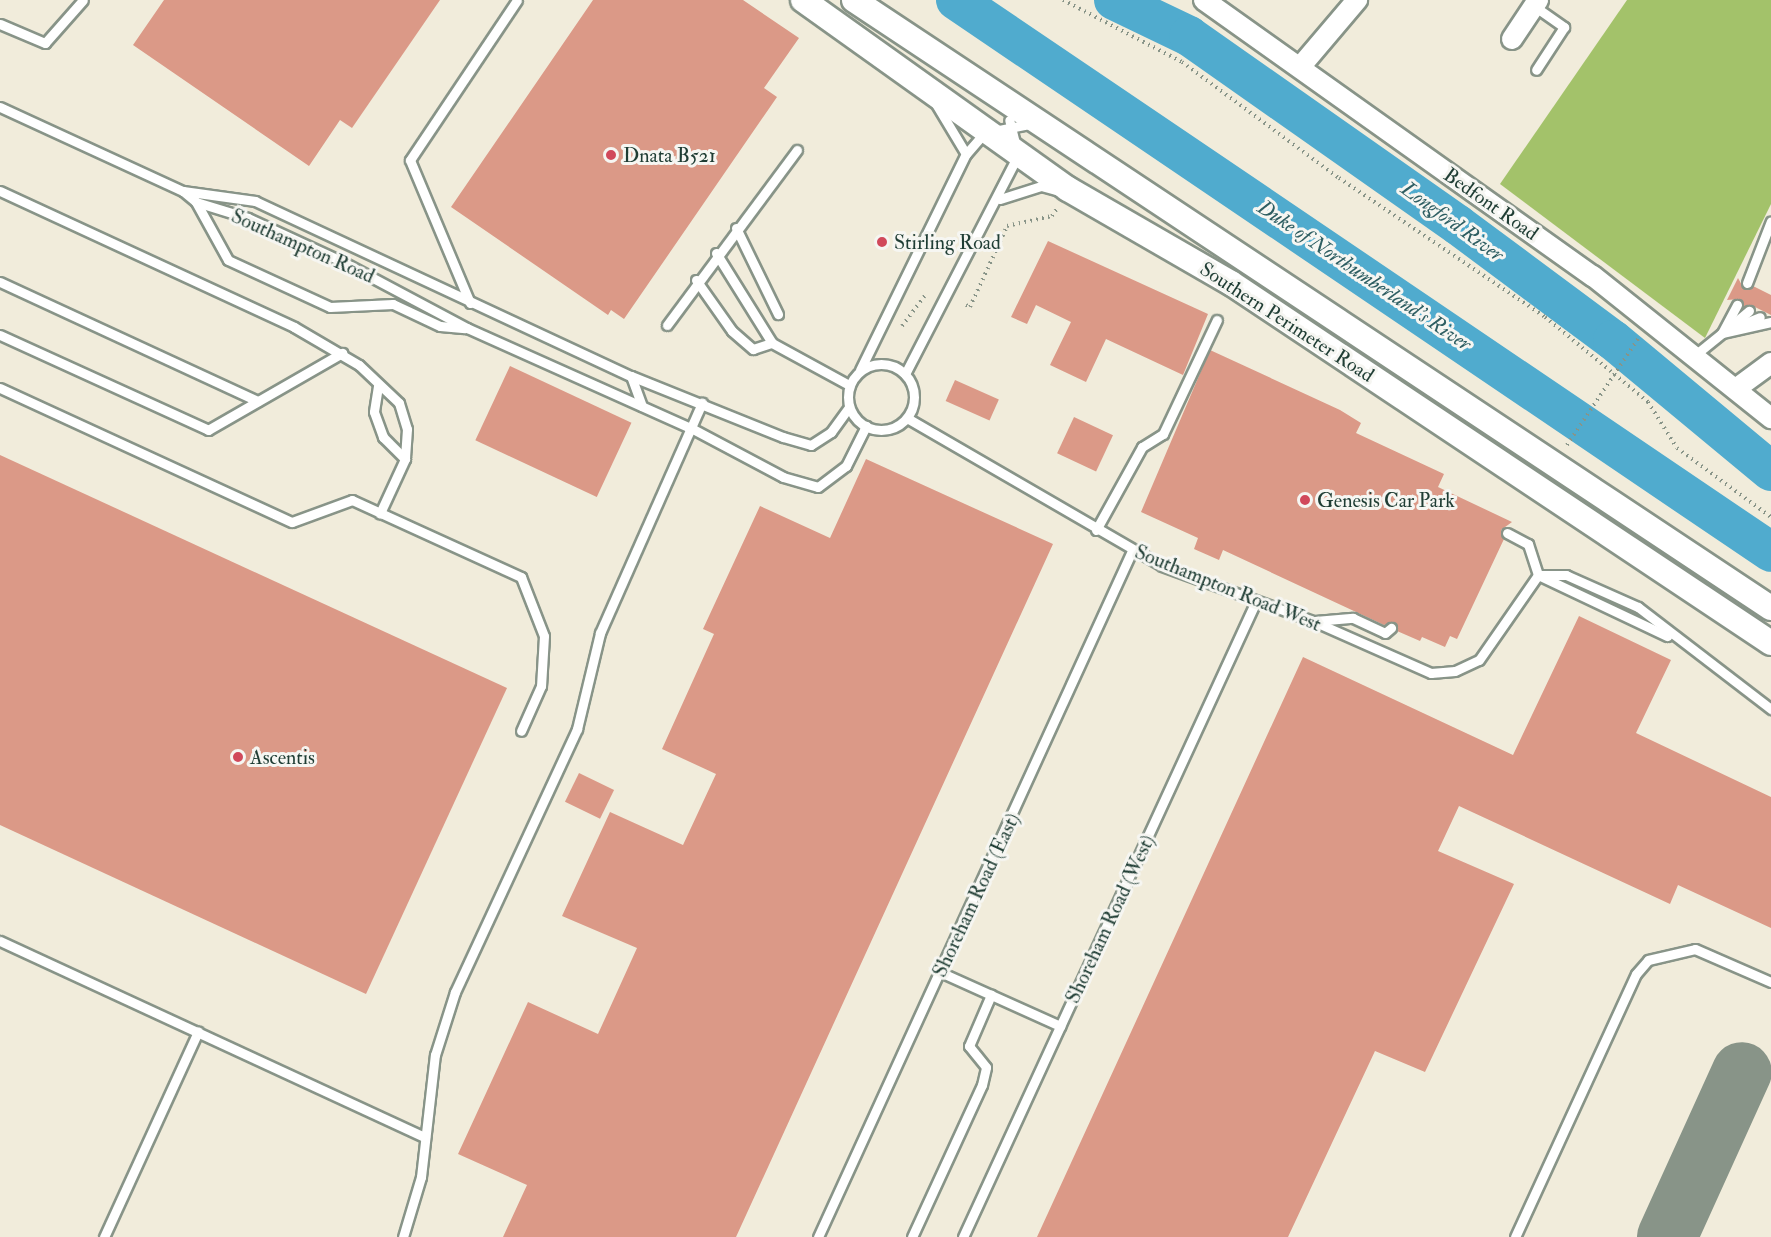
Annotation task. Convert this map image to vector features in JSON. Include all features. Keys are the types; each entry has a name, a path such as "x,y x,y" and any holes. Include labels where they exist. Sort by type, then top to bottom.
{"street":[{"name":"Southern Perimeter Road","path":"803,0 923,82 984,132 1072,194 1231,284 1771,643"},
{"name":"Southern Perimeter Road","path":"854,0 1000,99 1043,125 1771,608"},
{"name":"Bedfont Road","path":"1204,0 1301,66 1695,356 1771,418"},
{"path":"1301,66 1357,0"},
{"path":"1512,39 1536,3"},
{"path":"1737,388 1771,363"}],"lane":[{"path":"0,24 45,43 83,0"},
{"path":"470,303 410,160 517,0"},
{"path":"1536,3 1564,27 1536,70"},
{"path":"923,82 966,154"},
{"path":"905,374 1000,199 1018,155 1011,123 1000,99"},
{"path":"0,107 183,191 196,202"},
{"path":"860,370 886,363 905,374 914,397 907,418 888,429 866,426 849,407 849,385 860,370 966,154 984,132 1011,123 1043,125"},
{"path":"667,325 716,253 797,150"},
{"path":"1000,199 1041,186 1072,194"},
{"path":"0,191 342,353 399,403 407,429 405,459 380,513"},
{"name":"Southampton Road","path":"183,191 255,201 470,303 631,375 811,445 831,432 849,407"},
{"name":"Southampton Road","path":"196,202 228,260 321,304 340,309 393,304 440,326 467,328"},
{"name":"Southampton Road","path":"196,202 248,218 330,256 467,328 690,428 783,477 818,487 846,466 866,426"},
{"path":"1748,283 1771,221"},
{"path":"736,228 778,314"},
{"path":"716,253 772,343 849,385"},
{"path":"696,280 732,331 753,349 772,343"},
{"path":"0,282 258,401"},
{"path":"1722,333 1737,305"},
{"path":"1695,356 1749,311"},
{"path":"1722,333 1760,316"},
{"path":"1096,530 1142,447 1163,434 1216,320"},
{"path":"1722,333 1771,322"},
{"path":"0,335 208,430 342,353"},
{"path":"631,375 642,406"},
{"path":"378,386 377,420 383,437 405,459"},
{"path":"0,388 292,522 352,500 521,577 544,636 541,686 521,731"},
{"path":"403,1237 421,1177 435,1055 455,992 577,729 600,633 702,402"},
{"name":"Southampton Road West","path":"907,418 1131,551 1313,621 1431,673 1468,667 1493,645 1519,596 1538,575"},
{"path":"1506,533 1528,544 1538,575 1630,623 1672,638"},
{"name":"Shoreham Road (East)","path":"818,1237 1131,551"},
{"path":"1538,575 1566,576 1605,590 1638,607 1672,638 1771,709"},
{"name":"Shoreham Road (West)","path":"963,1237 1256,601"},
{"path":"1313,621 1353,618 1385,633 1391,628"},
{"path":"0,941 425,1137"},
{"path":"1515,1237 1636,974 1648,960 1695,949 1771,982"},
{"path":"940,972 1060,1026"},
{"path":"912,1237 982,1085 986,1067 969,1046 991,995"},
{"path":"104,1237 198,1032"}],"path":[{"path":"1063,0 1182,62 1247,106 1339,178 1545,317 1648,402 1677,448 1771,517"},
{"path":"966,305 970,307 1007,226 1052,216 1072,194"},
{"path":"902,326 931,288"},
{"path":"1568,442 1641,334"}],"green space":[{"path":"1627,0 1771,0 1771,204 1705,338 1500,184"}],"building":[{"path":"164,0 440,0 352,128 340,120 309,166 133,45"},
{"name":"Dnata B521","path":"593,0 743,0 799,38 764,88 777,97 624,319 611,310 608,315 451,207"},
{"path":"1048,241 1208,314 1183,375 1106,339 1086,382 1050,365 1071,322 1036,305 1027,324 1011,317"},
{"path":"1738,278 1744,289 1753,286 1771,295 1771,315 1751,305 1743,307 1740,299 1727,300"},
{"name":"Genesis Car Park","path":"1210,350 1340,410 1361,423 1356,433 1444,474 1438,487 1512,522 1501,530 1504,539 1457,639 1450,636 1445,647 1422,637 1420,641 1397,631 1394,622 1384,625 1223,550 1219,560 1194,549 1198,538 1141,512"},
{"path":"510,366 631,423 597,497 475,440"},
{"path":"955,380 999,400 989,421 946,401"},
{"path":"1074,417 1113,435 1096,471 1057,453"},
{"name":"Ascentis","path":"0,455 507,688 366,994 0,825"},
{"path":"866,459 1053,544 736,1237 503,1237 527,1185 458,1154 528,1002 598,1034 637,948 562,916 610,812 683,845 716,774 662,749 714,634 703,629 760,506 830,538"},
{"path":"1579,616 1671,660 1636,733 1771,797 1771,928 1678,885 1670,904 1459,806 1438,851 1514,884 1425,1072 1375,1051 1288,1237 1037,1237 1303,657 1513,755"},
{"path":"579,773 614,790 600,819 565,802"}],"waterway":[{"name":"Duke of Northumberland's River","path":"956,0 1771,552"},
{"name":"Longford River","path":"1114,0 1189,36 1458,225 1613,340 1771,471"}],"taxiway":[{"path":"1667,1237 1742,1072"}],"place":[{"name":"Dnata B521","path":"611,155"},
{"name":"Stirling Road","path":"882,242"},
{"name":"Genesis Car Park","path":"1305,500"},
{"name":"Ascentis","path":"238,757"}]}
